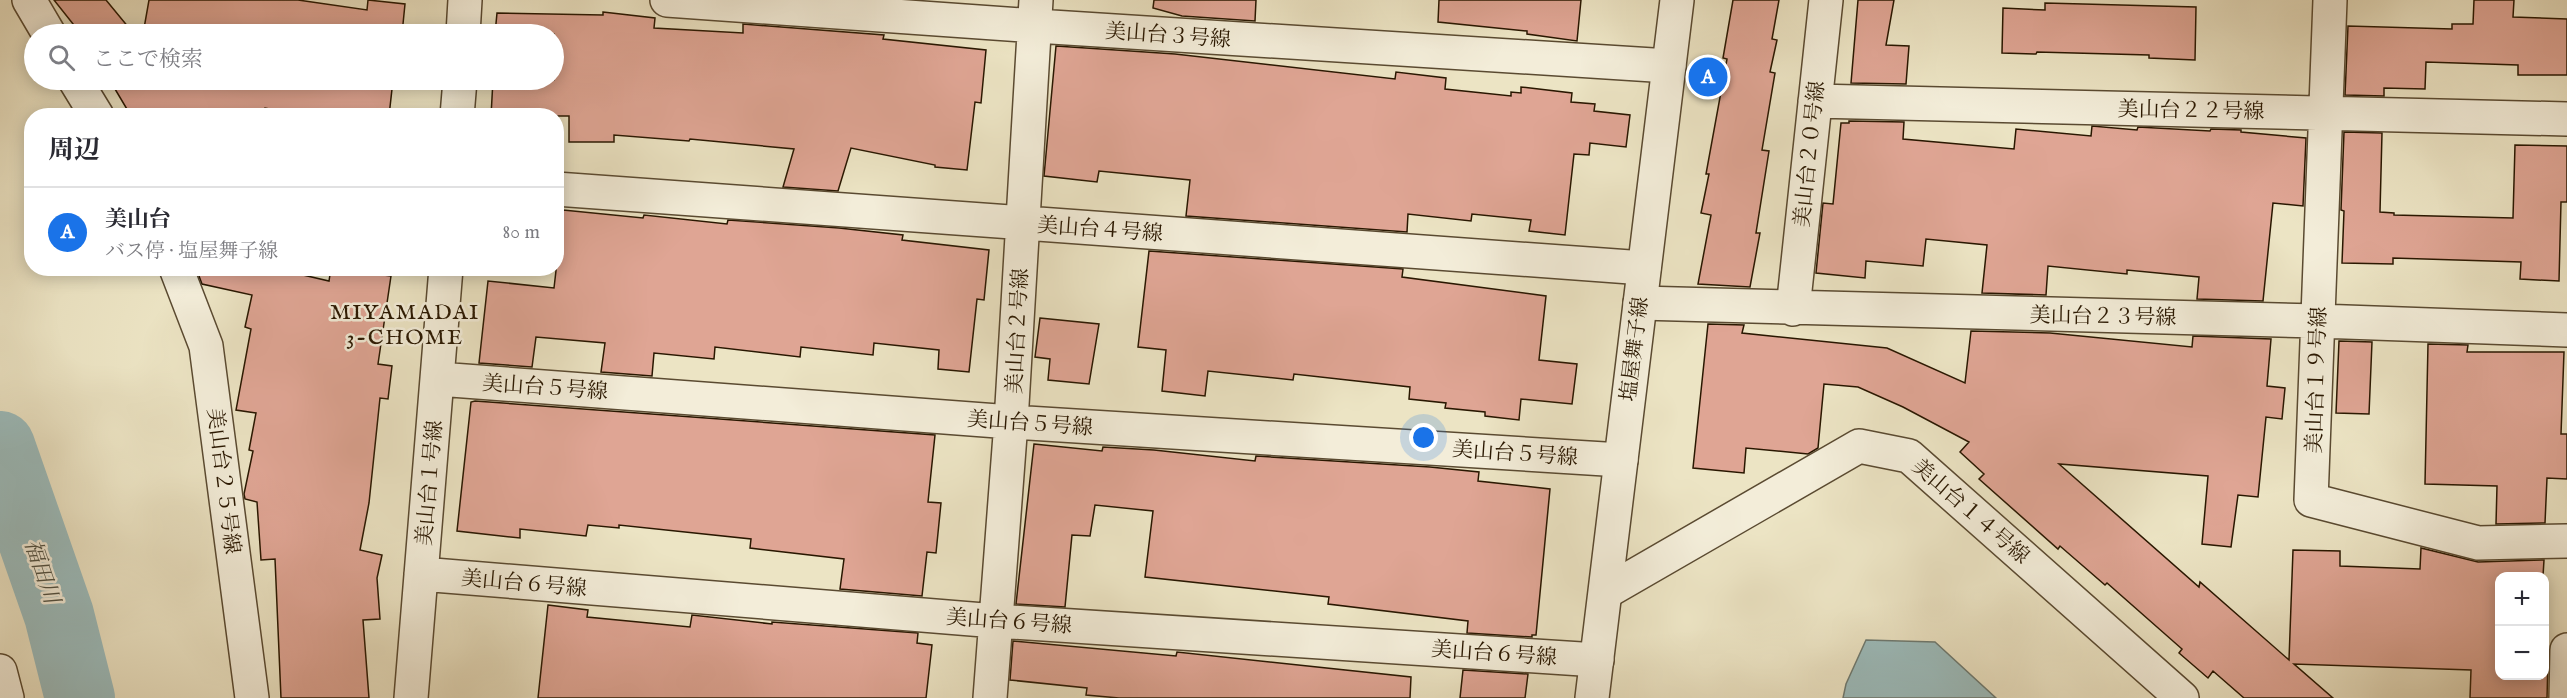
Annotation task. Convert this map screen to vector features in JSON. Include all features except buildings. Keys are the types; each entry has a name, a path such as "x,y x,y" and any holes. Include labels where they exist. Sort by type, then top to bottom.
{"street":[{"path":"29,0 43,24"},
{"path":"464,24 465,0"},
{"name":"美山台３号線","path":"667,0 1036,13 1669,66"},
{"name":"塩屋舞子線","path":"1592,698 1677,0"},
{"name":"美山台２０号線","path":"1793,309 1826,0"},
{"name":"美山台１９号線","path":"2330,0 2311,500 2478,543 2567,541"},
{"name":"美山台２号線","path":"990,698 1011,422 1036,13"},
{"path":"81,90 91,108"},
{"path":"458,108 459,90"},
{"name":"美山台２２号線","path":"1815,101 2567,119"},
{"name":"美山台４号線","path":"564,190 1644,268"},
{"name":"美山台２５号線","path":"179,276 206,346 252,698"},
{"name":"美山台１号線","path":"411,698 445,276"},
{"name":"美山台２３号線","path":"1640,303 2567,330"},
{"name":"美山台５号線","path":"438,379 1011,422 1621,460"},
{"name":"美山台１４号線","path":"1606,592 1858,446 1909,456 2182,698"},
{"name":"美山台６号線","path":"421,574 996,621 1597,660"},
{"path":"2566,698 2567,650"},
{"path":"0,671 7,698"}],"water":[{"path":"1866,640 1935,642 1996,698 1843,698 1846,684"}],"waterway":[{"name":"福田川","path":"0,446 59,615 80,698"}],"place":[{"name":"美山台","path":"1708,77"}],"district":[{"name":"MIYAMADAI 3-CHOME","path":"405,324"}]}
